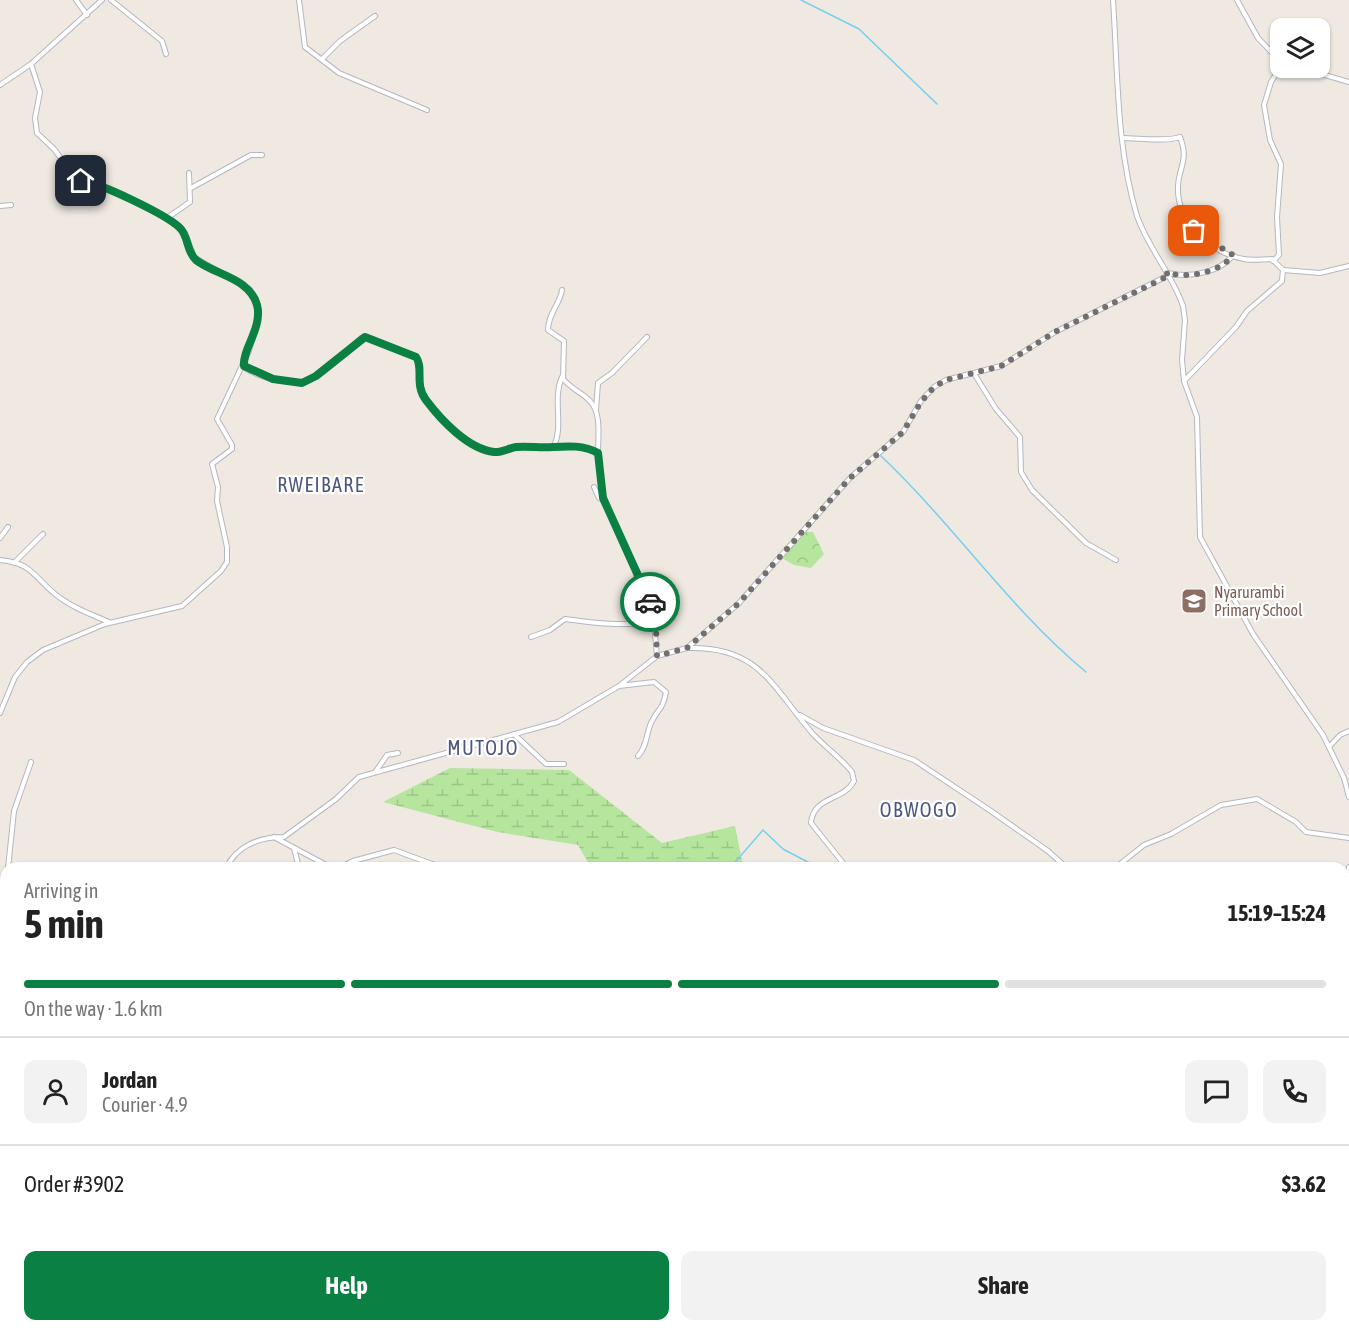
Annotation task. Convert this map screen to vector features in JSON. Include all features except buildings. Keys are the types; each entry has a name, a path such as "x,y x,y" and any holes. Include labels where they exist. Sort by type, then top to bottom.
{"street":[{"path":"76,0 87,15"},
{"path":"0,85 31,64 102,0"},
{"path":"111,0 162,41 166,54"},
{"path":"299,0 303,45 339,73 427,110"},
{"path":"1113,0 1126,171 1138,217 1168,274 1184,313 1182,360 1184,381 1197,417 1200,537 1253,634 1307,710 1329,747 1344,778 1349,797"},
{"path":"1237,0 1258,38 1270,50"},
{"path":"322,59 340,41 375,16"},
{"path":"0,713 12,682 31,658 43,650 109,623 182,606 225,566 227,547 217,501 218,487 212,464 231,449 232,441 217,419 258,321 257,302 244,286 194,257 184,233 167,218 98,184 74,178 54,149 37,134 35,118 40,92 31,64"},
{"path":"1330,76 1349,82"},
{"path":"1273,78 1263,105 1270,140 1281,164 1278,186 1279,255 1273,261"},
{"path":"1122,138 1154,137 1165,140 1180,137 1185,162 1178,187 1180,200 1190,224 1198,234 1233,255 1244,259 1273,261 1282,270 1320,273 1349,266"},
{"path":"191,188 251,155 262,154"},
{"path":"167,218 190,202 189,172"},
{"path":"0,206 11,205"},
{"path":"687,648 739,603 850,478 903,432 927,393 946,380 975,375 1001,366 1055,332 1168,274 1180,276 1195,274 1222,265 1233,255"},
{"path":"1184,381 1236,327 1247,311 1282,281 1282,270"},
{"path":"554,447 558,431 559,385 562,377 564,341 548,330 548,326 562,290"},
{"path":"647,337 612,373 598,383 596,411 604,501 646,592 654,621 657,656"},
{"path":"243,360 244,366 255,373 280,381 302,383 316,376 361,338 369,338 416,357 418,386 426,401 450,426 475,444 492,452 518,447 583,447 598,453"},
{"path":"975,375 996,409 1020,437 1021,472 1032,490 1086,543 1116,560"},
{"path":"562,377 573,391 588,399 596,411"},
{"path":"594,487 602,503 604,501"},
{"path":"0,538 8,527"},
{"path":"14,563 43,534"},
{"path":"0,561 14,563 35,573 56,595 85,614 109,623"},
{"path":"531,638 550,630 565,618 600,623 640,624 654,621"},
{"path":"230,862 241,848 273,837 284,837 336,799 353,780 375,771 558,722 619,686 657,656 687,648 712,647 737,656 768,677 812,732 849,768 855,777 849,790 825,800 815,809 810,823 842,862"},
{"path":"619,686 654,682 666,692 663,707 650,724 644,748 638,756"},
{"path":"799,714 829,731 914,760 988,809 1060,862"},
{"path":"1329,747 1340,735 1349,731"},
{"path":"515,735 546,764 564,764"},
{"path":"375,771 387,755 398,753"},
{"path":"9,862 14,811 31,762"},
{"path":"1123,862 1144,845 1171,834 1228,802 1257,799 1306,831 1349,838"},
{"path":"273,837 320,862"},
{"path":"294,848 298,862"},
{"path":"351,862 394,850 427,862"}],"green space":[{"path":"806,532 813,532 824,554 811,568 794,565 782,558"},
{"path":"450,768 569,770 662,843 735,826 742,862 588,862 578,845 497,832 383,802"}],"waterway":[{"path":"801,0 859,29 937,104"},
{"path":"881,456 908,482 1032,621 1086,672"},
{"path":"735,862 763,830 783,849 808,862"}],"way so far":[{"path":"650,602 656,628 657,656 687,648 739,603 861,467 903,432 927,393 934,387 946,380 975,375 1001,366 1055,332 1170,275 1166,273 1180,276 1195,274 1222,265 1233,255 1194,231"}],"place":[{"name":"Nyarurambi Primary School","path":"1194,601"}],"district":[{"name":"RWEIBARE","path":"321,485"},
{"name":"MUTOJO","path":"483,748"},
{"name":"OBWOGO","path":"919,810"}],"route":[{"path":"81,181 98,184 173,221 184,233 190,253 198,261 250,290 259,311 249,351 243,360 244,366 250,371 280,381 294,380 302,383 316,376 365,337 388,348 402,350 416,357 418,386 426,401 461,436 486,450 498,452 518,447 565,446 583,447 598,453 603,498 650,602"}]}
